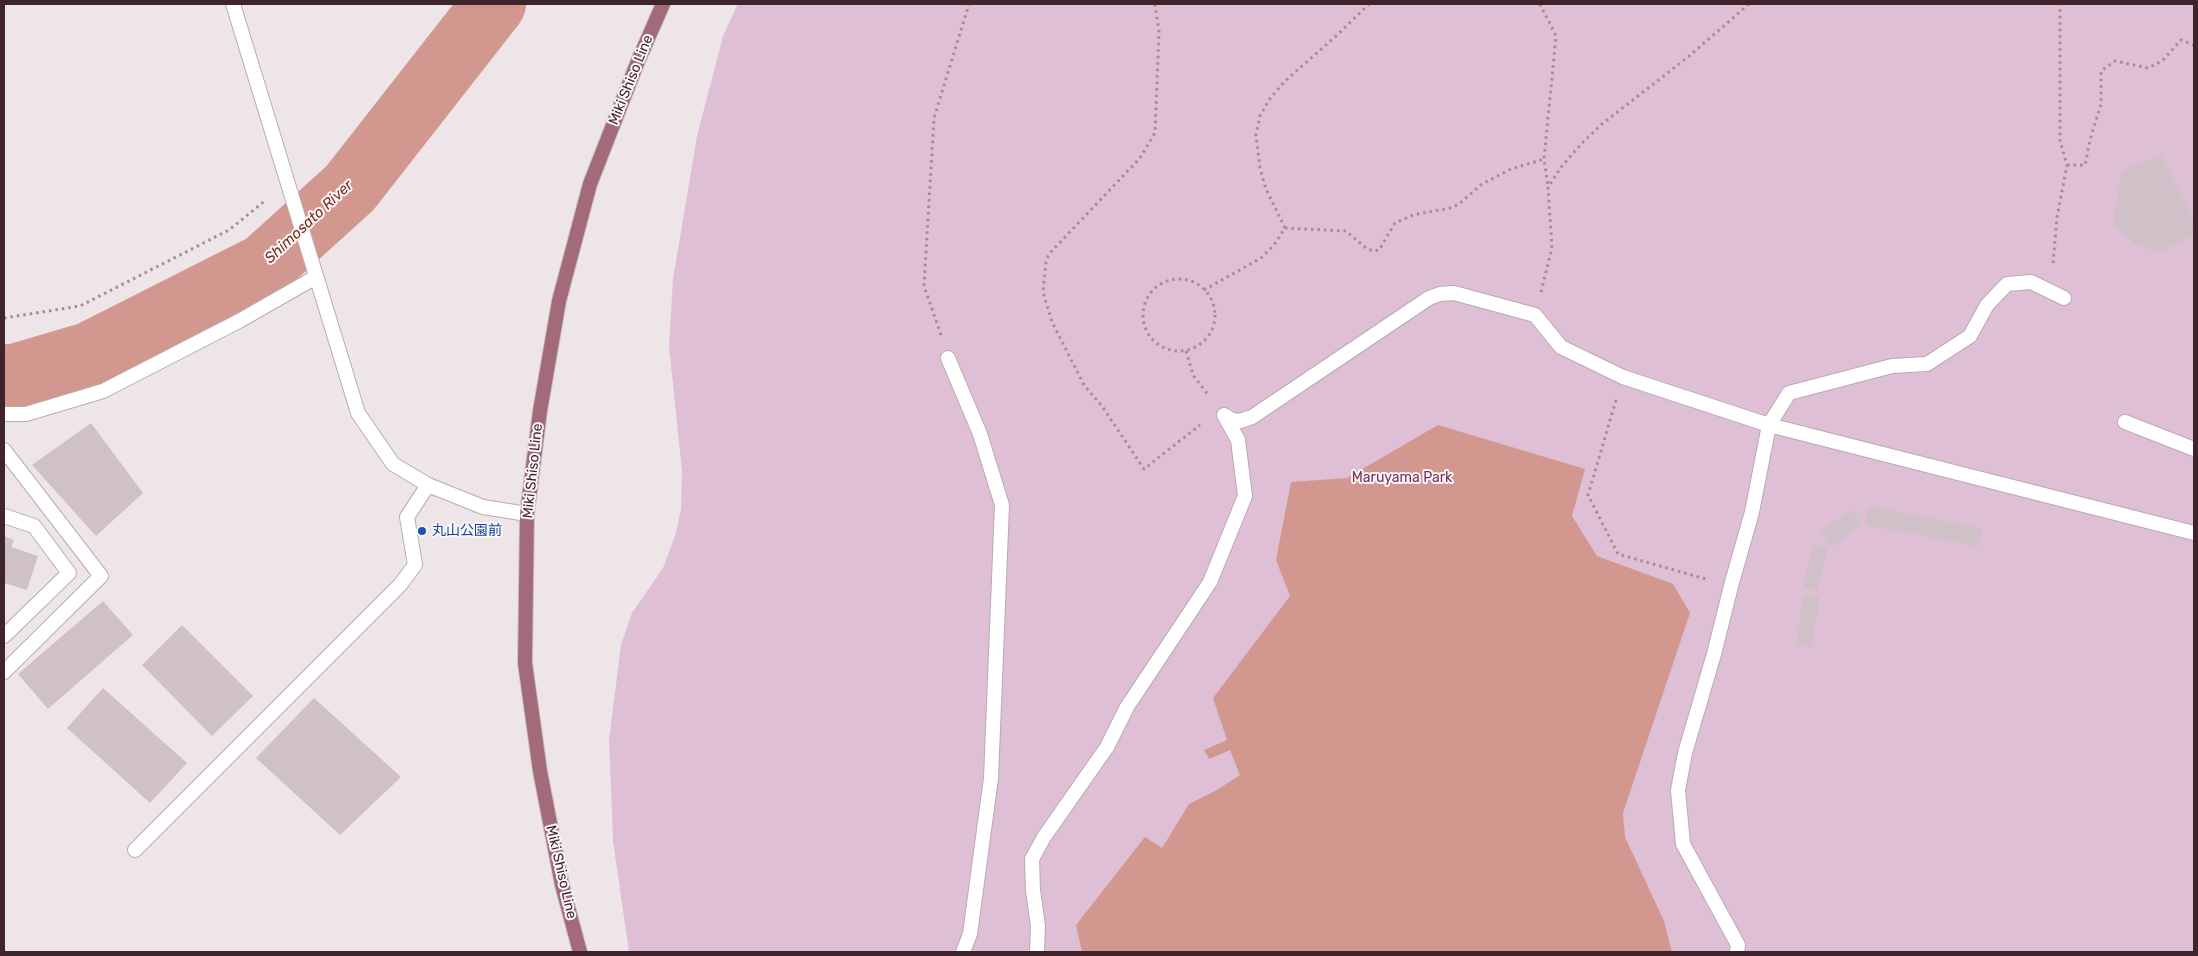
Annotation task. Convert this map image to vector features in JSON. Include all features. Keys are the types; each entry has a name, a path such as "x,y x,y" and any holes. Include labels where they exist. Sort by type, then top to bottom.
{"main road":[{"name":"Miki Shiso Line","path":"580,952 562,885 540,771 525,663 527,514 540,411 559,301 590,184 638,61 663,4"}],"street":[{"path":"233,4 358,413 393,464 428,485 484,507 527,514"},
{"path":"4,414 26,414 103,391 239,321 316,277"},
{"path":"1737,952 1738,945 1683,844 1678,790 1684,753 1714,654 1752,512 1769,424 1789,393 1892,366 1927,364 1970,336 1988,305 2007,284 2031,282 2064,298"},
{"path":"1037,952 1038,926 1033,890 1032,859 1044,837 1107,747 1127,707 1210,582 1245,496 1238,440 1224,415 1232,420 1240,421 1252,417 1429,298 1440,294 1454,293 1535,315 1561,347 1622,377 1769,424 2194,533"},
{"path":"948,358 980,434 1002,504 991,778 970,934 963,952"},
{"path":"2125,422 2194,449"},
{"path":"4,450 101,576 4,672"},
{"path":"135,850 400,585 415,565 406,517 428,485"},
{"path":"4,516 34,526 68,573 4,636"}],"path":[{"path":"948,358 924,286 934,118 968,4"},
{"path":"1155,4 1158,32 1155,133 1140,158 1049,254 1046,261 1043,292 1052,322 1084,385 1102,406 1144,469 1205,421"},
{"path":"1285,228 1266,189 1260,168 1256,135 1260,116 1269,100 1284,81 1336,37 1369,4"},
{"path":"1535,315 1552,248 1544,159 1556,36 1540,4"},
{"path":"1548,187 1582,143 1637,96 1688,57 1749,4"},
{"path":"2051,291 2057,217 2067,165 2060,141 2060,4"},
{"path":"2067,165 2085,165 2090,140 2101,104 2101,71 2115,61 2148,68 2162,61 2181,40 2194,45"},
{"path":"1285,228 1346,231 1366,248 1374,251 1379,250 1395,223 1413,215 1450,208 1459,204 1482,184 1511,169 1544,159"},
{"path":"4,318 80,306 229,230 288,182"},
{"path":"1204,290 1261,258 1274,245 1285,228"},
{"path":"1180,279 1191,282 1204,290 1214,307 1215,318 1212,329 1206,339 1198,346 1186,351 1162,348 1146,330 1143,318 1144,307 1149,296 1157,287 1168,281 1180,279"},
{"path":"1186,351 1193,375 1210,397"},
{"path":"1622,377 1588,495 1618,554 1731,586"}],"green space":[{"name":"Maruyama Park","path":"738,4 2194,4 2194,952 629,952 613,841 609,740 621,645 632,613 663,568 676,533 681,509 682,471 669,346 673,279 697,136 723,36"}],"shaded area":[{"path":"1438,425 1585,469 1572,516 1597,556 1673,584 1690,613 1623,813 1625,837 1664,921 1672,952 1082,952 1076,925 1145,837 1162,848 1189,804 1217,790 1240,775 1230,750 1209,759 1204,750 1227,740 1213,698 1290,596 1276,560 1291,482 1347,478"}],"building":[{"path":"2161,155 2194,221 2194,236 2159,252 2136,245 2113,224 2122,171"},
{"path":"91,423 143,493 96,536 32,465"},
{"path":"1868,506 1982,528 1979,547 1865,525"},
{"path":"1852,510 1862,525 1831,547 1821,531"},
{"path":"4,536 14,540 11,547 38,556 27,590 4,583"},
{"path":"1814,544 1828,547 1817,590 1803,587"},
{"path":"1803,595 1819,597 1812,648 1797,646"},
{"path":"103,601 133,635 48,709 18,674"},
{"path":"182,625 253,696 212,736 142,665"},
{"path":"103,688 187,763 150,803 67,728"},
{"path":"314,698 401,777 340,835 256,758"}],"waterway":[{"name":"Shimosato River","path":"4,376 11,377 89,354 265,265 350,188 494,4"}],"place":[{"name":"丸山公園前","path":"422,531"}]}
